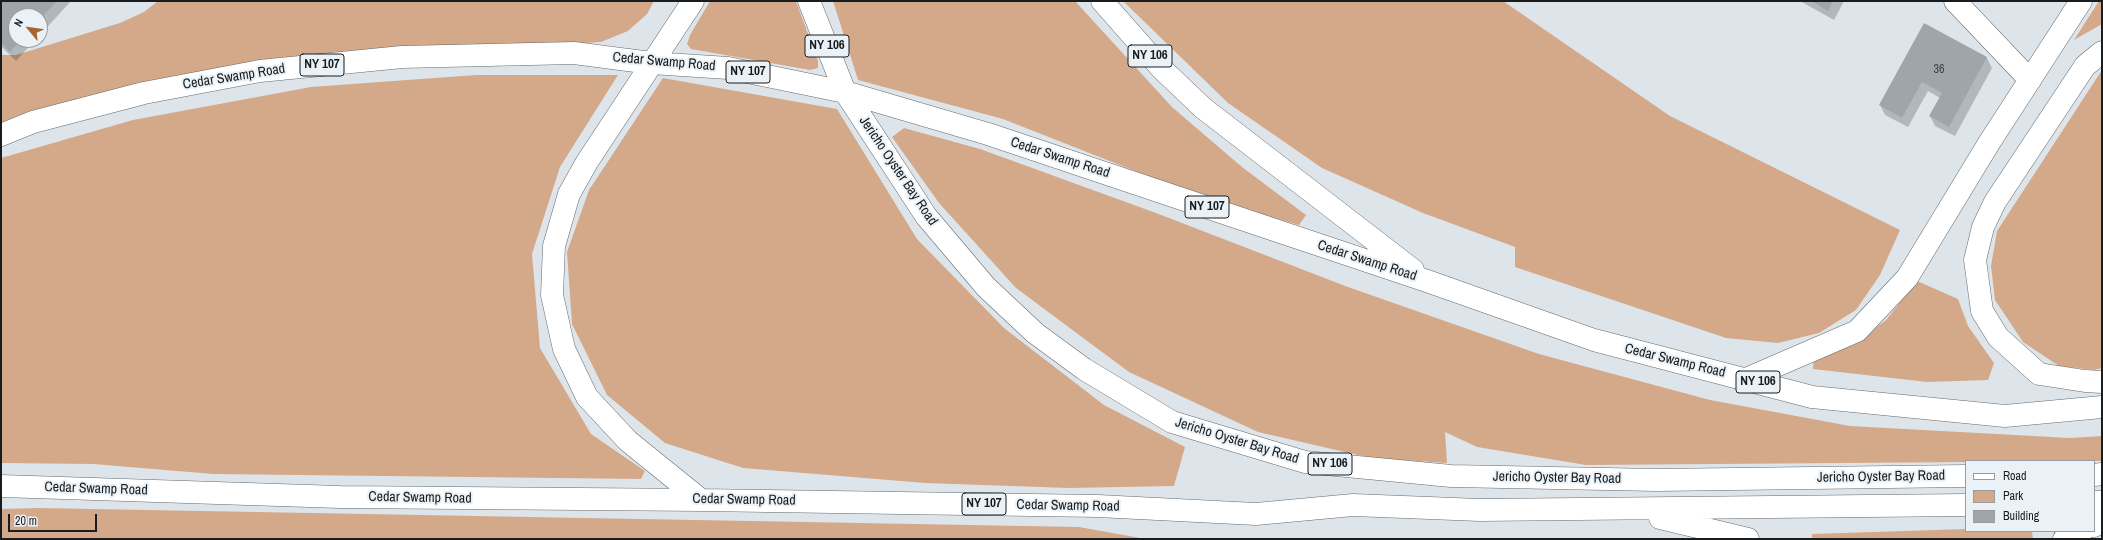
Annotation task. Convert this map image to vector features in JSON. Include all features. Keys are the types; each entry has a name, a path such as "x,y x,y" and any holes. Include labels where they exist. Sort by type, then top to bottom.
{"main road":[{"path":"693,1 587,162 569,194 554,246 552,295 564,349 587,397 628,441 702,500"},
{"name":"Jericho Oyster Bay Road","path":"809,1 845,92 926,216 986,287 1035,333 1084,369 1172,422 1305,462 1451,476 1657,480 1965,476"},
{"name":"NY 106","path":"1102,1 1162,69 1202,108 1427,281"},
{"path":"1955,1 2030,80"},
{"path":"1746,379 1857,331 1907,278 2081,1"},
{"path":"2102,52 2085,66 1995,202 1983,227 1975,260 1982,311 1998,337 2039,374 2085,382 2102,382"},
{"name":"Cedar Swamp Road","path":"1,135 33,122 144,93 260,71 402,57 520,53 574,53 651,63 728,68 845,92 988,134 1427,281 1594,340 1812,397 2005,416 2102,407"},
{"name":"Cedar Swamp Road","path":"1,486 340,497 702,500 1098,506 1256,514 1352,505 1480,510 1624,510 1965,505"},
{"path":"1624,510 1748,539"},
{"path":"2064,539 2080,532"}],"green space":[{"path":"158,1 654,1 647,14 628,31 601,42 524,47 366,53 1,132 1,55 16,55 39,48 48,48 48,45 120,23 144,12"},
{"path":"710,1 796,1 818,61 818,68 810,70 691,49 687,44 690,35"},
{"path":"833,1 1075,1 1172,107 1242,167 1306,215 1299,225 1228,205 1168,184 1003,119 858,80"},
{"path":"1123,1 1503,1 1670,116 1900,230 1880,275 1856,310 1819,333 1778,343 1726,338 1515,267 1515,247 1423,213 1322,168 1228,103"},
{"path":"2099,1 2102,1 2102,24 2074,40"},
{"path":"2102,70 2102,368 2094,370 2059,366 2023,342 1995,300 1991,266 1997,231"},
{"path":"476,75 618,75 560,167 532,254 540,348 591,434 645,471 641,479 213,474 93,464 1,463 1,158 133,120 311,87"},
{"path":"663,78 837,109 917,239 1004,328 1104,405 1185,447 1174,486 1069,488 925,483 743,468 665,443 607,395 572,324 567,252 589,190"},
{"path":"904,128 980,149 1156,213 1348,287 1539,354 1710,400 1850,426 2070,438 2102,436 2102,461 1965,460 1965,462 1586,465 1477,447 1445,432 1447,463 1371,458 1258,432 1129,372 1016,288 939,203 892,137"},
{"path":"1917,281 1958,299 1968,326 1994,363 1988,380 1927,382 1813,369 1814,356 1853,345 1886,320"},
{"path":"38,508 1079,527 1146,539 1,539 1,509"},
{"path":"1965,529 1965,532 2032,532 2033,539 1812,539 1812,534"}],"building":[{"path":"1,1 57,1 48,11 48,8 8,8 8,48 14,48 10,52 1,43"},
{"path":"1811,1 1833,1 1828,11"},
{"path":"1924,23 1987,57 1949,127 1929,116 1942,93 1922,82 1902,118 1879,105"}]}
